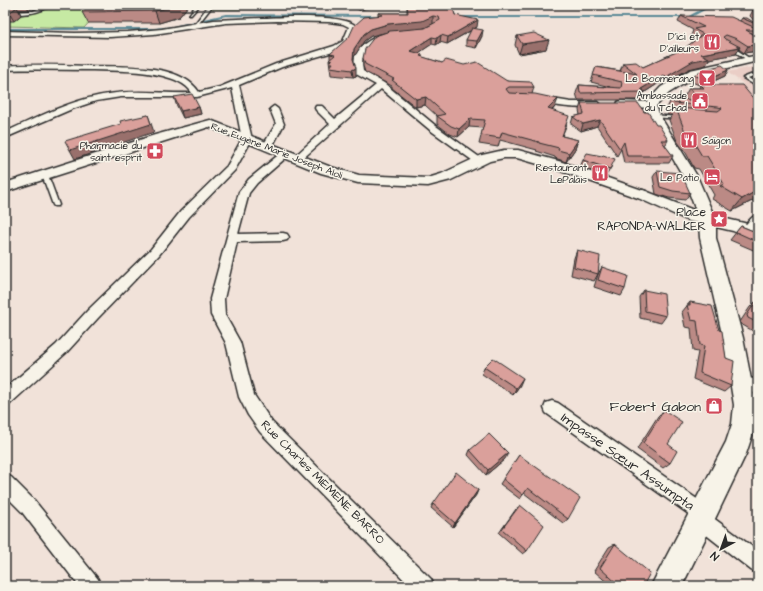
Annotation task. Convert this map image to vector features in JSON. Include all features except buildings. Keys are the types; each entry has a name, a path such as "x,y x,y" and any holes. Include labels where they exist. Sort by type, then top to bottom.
{"main road":[{"path":"666,586 737,446 744,424 745,405 750,386 700,215 684,166 652,110 665,90 694,72 754,59"},
{"path":"643,195 700,215 720,228 750,228"},
{"path":"700,215 714,211 750,228"}],"street":[{"path":"5,33 84,35 133,34 198,22 274,20 331,21 344,22 353,26 351,33 342,46 272,68 213,92 180,96 108,96 67,108 5,135"},
{"path":"393,34 372,40 366,45 358,57 359,72 381,85 434,128 479,161"},
{"path":"5,68 57,67 146,71 178,78 194,88 197,95"},
{"path":"5,399 61,350 93,314 155,252 185,214 231,168 248,139 235,84"},
{"name":"Rue Charles MIEMENE BARRO","path":"381,85 335,124 291,157 247,186 236,220 217,299 218,315 232,342 247,397 266,427 424,586"},
{"path":"533,99 571,105 608,104 652,110"},
{"path":"319,108 335,124"},
{"path":"267,147 280,124 274,109"},
{"name":"Rue Eugène Marie Joseph Aloli","path":"5,188 45,174 206,124 215,125 326,170 358,179 415,182 438,180 495,155 518,154 564,167 643,195"},
{"path":"232,238 283,237"},
{"name":"Impasse Sœur Assumpta","path":"552,408 702,517 758,563"},
{"path":"5,483 28,506 91,586"}],"lane":[{"path":"5,13 30,13 43,10 49,5"},
{"path":"190,14 198,5"},
{"path":"198,22 211,5"},
{"path":"657,5 678,7 688,5"},
{"path":"723,44 754,59"},
{"path":"758,74 747,76 745,78 758,86"},
{"path":"652,110 683,118"},
{"path":"45,174 56,205"}],"shaded area":[{"path":"758,66 758,109 736,87 744,84 727,72"}],"green space":[{"path":"53,5 105,5 84,28 5,26 5,21 41,11"},
{"path":"211,5 310,5 309,9 208,9"}],"waterway":[{"path":"689,17 706,8 737,5"},
{"path":"738,5 758,8"},
{"path":"5,29 154,29 173,27 226,15 382,16"},
{"path":"456,17 683,17"}],"place":[{"name":"D'ici et D'ailleurs","path":"712,42"},
{"name":"Le Boomerang","path":"707,78"},
{"name":"Ambassade du Tchad","path":"700,101"},
{"name":"Saïgon","path":"689,140"},
{"name":"Pharmacie du saint esprit","path":"155,151"},
{"name":"Restaurant LePalais","path":"600,173"},
{"name":"Le Patio","path":"712,177"},
{"name":"Place RAPONDA-WALKER","path":"719,219"},
{"name":"Fobert Gabon","path":"714,406"}]}
